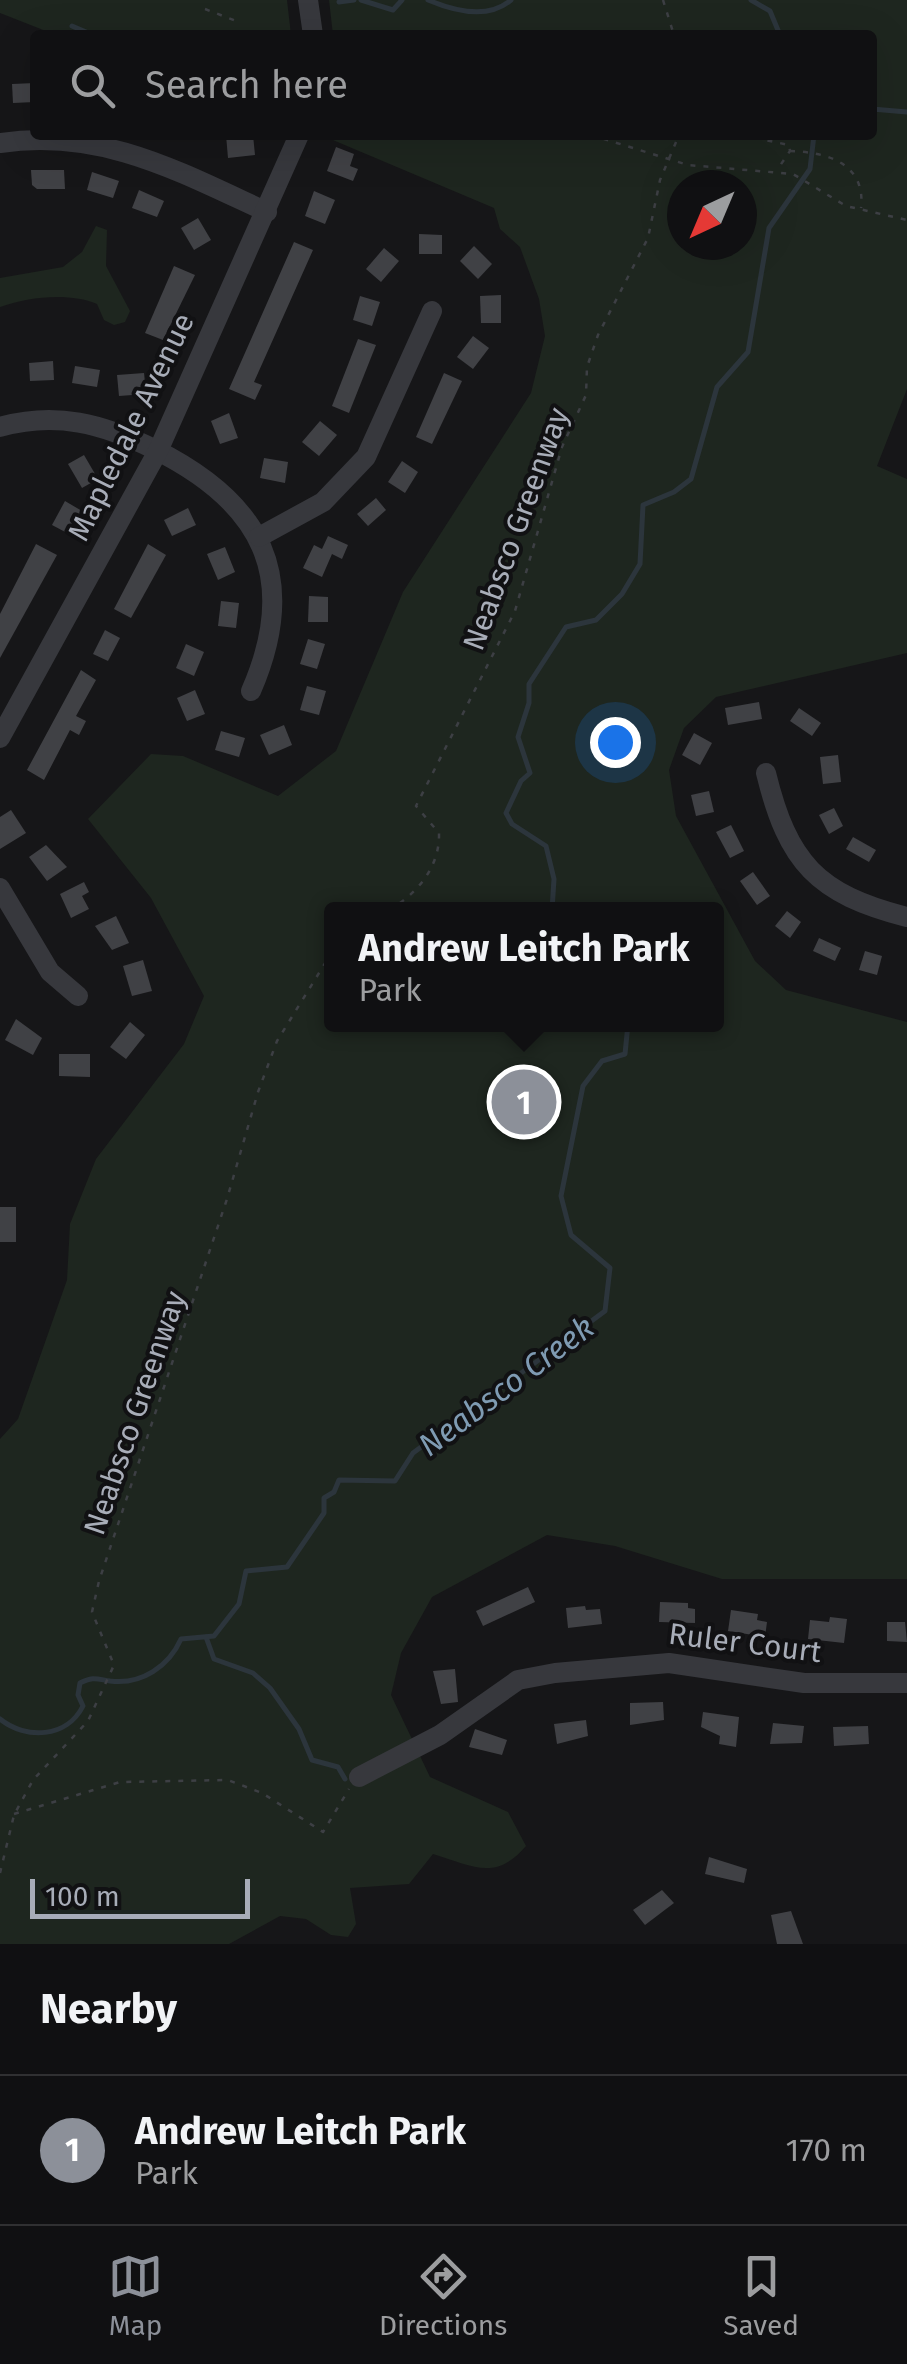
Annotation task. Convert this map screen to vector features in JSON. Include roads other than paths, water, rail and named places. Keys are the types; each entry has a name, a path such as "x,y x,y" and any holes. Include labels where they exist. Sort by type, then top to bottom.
{"street":[{"path":"308,0 312,30"},
{"path":"0,143 34,140"},
{"path":"68,140 128,150 266,212"},
{"name":"Mapledale Avenue","path":"0,738 158,451 297,140"},
{"path":"259,537 323,502 366,457 432,311"},
{"path":"0,426 42,418 70,419 109,428 158,451 212,483 233,501 259,537 271,570 272,616 261,667 250,690"},
{"path":"766,774 783,832 808,869 850,900 907,917"},
{"path":"0,888 50,972 78,996"},
{"name":"Ruler Court","path":"359,1776 440,1736 518,1680 654,1662 804,1683 907,1683"}],"waterway":[{"path":"339,2 354,0"},
{"path":"361,0 393,10 402,0"},
{"path":"428,0 481,12 511,0"},
{"name":"Neabsco Creek","path":"751,0 770,11 778,30"},
{"path":"72,26 81,30"},
{"path":"877,109 907,112"},
{"name":"Neabsco Creek","path":"553,902 554,879 546,846 512,824 506,813 521,781 530,773 518,737 529,703 529,684 566,627 596,620 622,594 640,564 643,505 674,492 691,479 717,387 748,352 769,228 810,169 813,140"},
{"name":"Neabsco Creek","path":"0,1719 33,1733 57,1730 76,1717 83,1706 78,1695 80,1683 143,1677 162,1665 181,1639 214,1636 239,1604 246,1571 287,1567 324,1513 324,1498 334,1492 339,1480 395,1481 413,1453 605,1311 610,1268 571,1235 561,1196 583,1086 602,1061 625,1054 627,1032"},
{"path":"206,1637 214,1659 253,1673 270,1688 299,1729 312,1760 338,1767 345,1779"}],"place":[{"name":"Andrew Leitch Park","path":"524,1102"}]}
